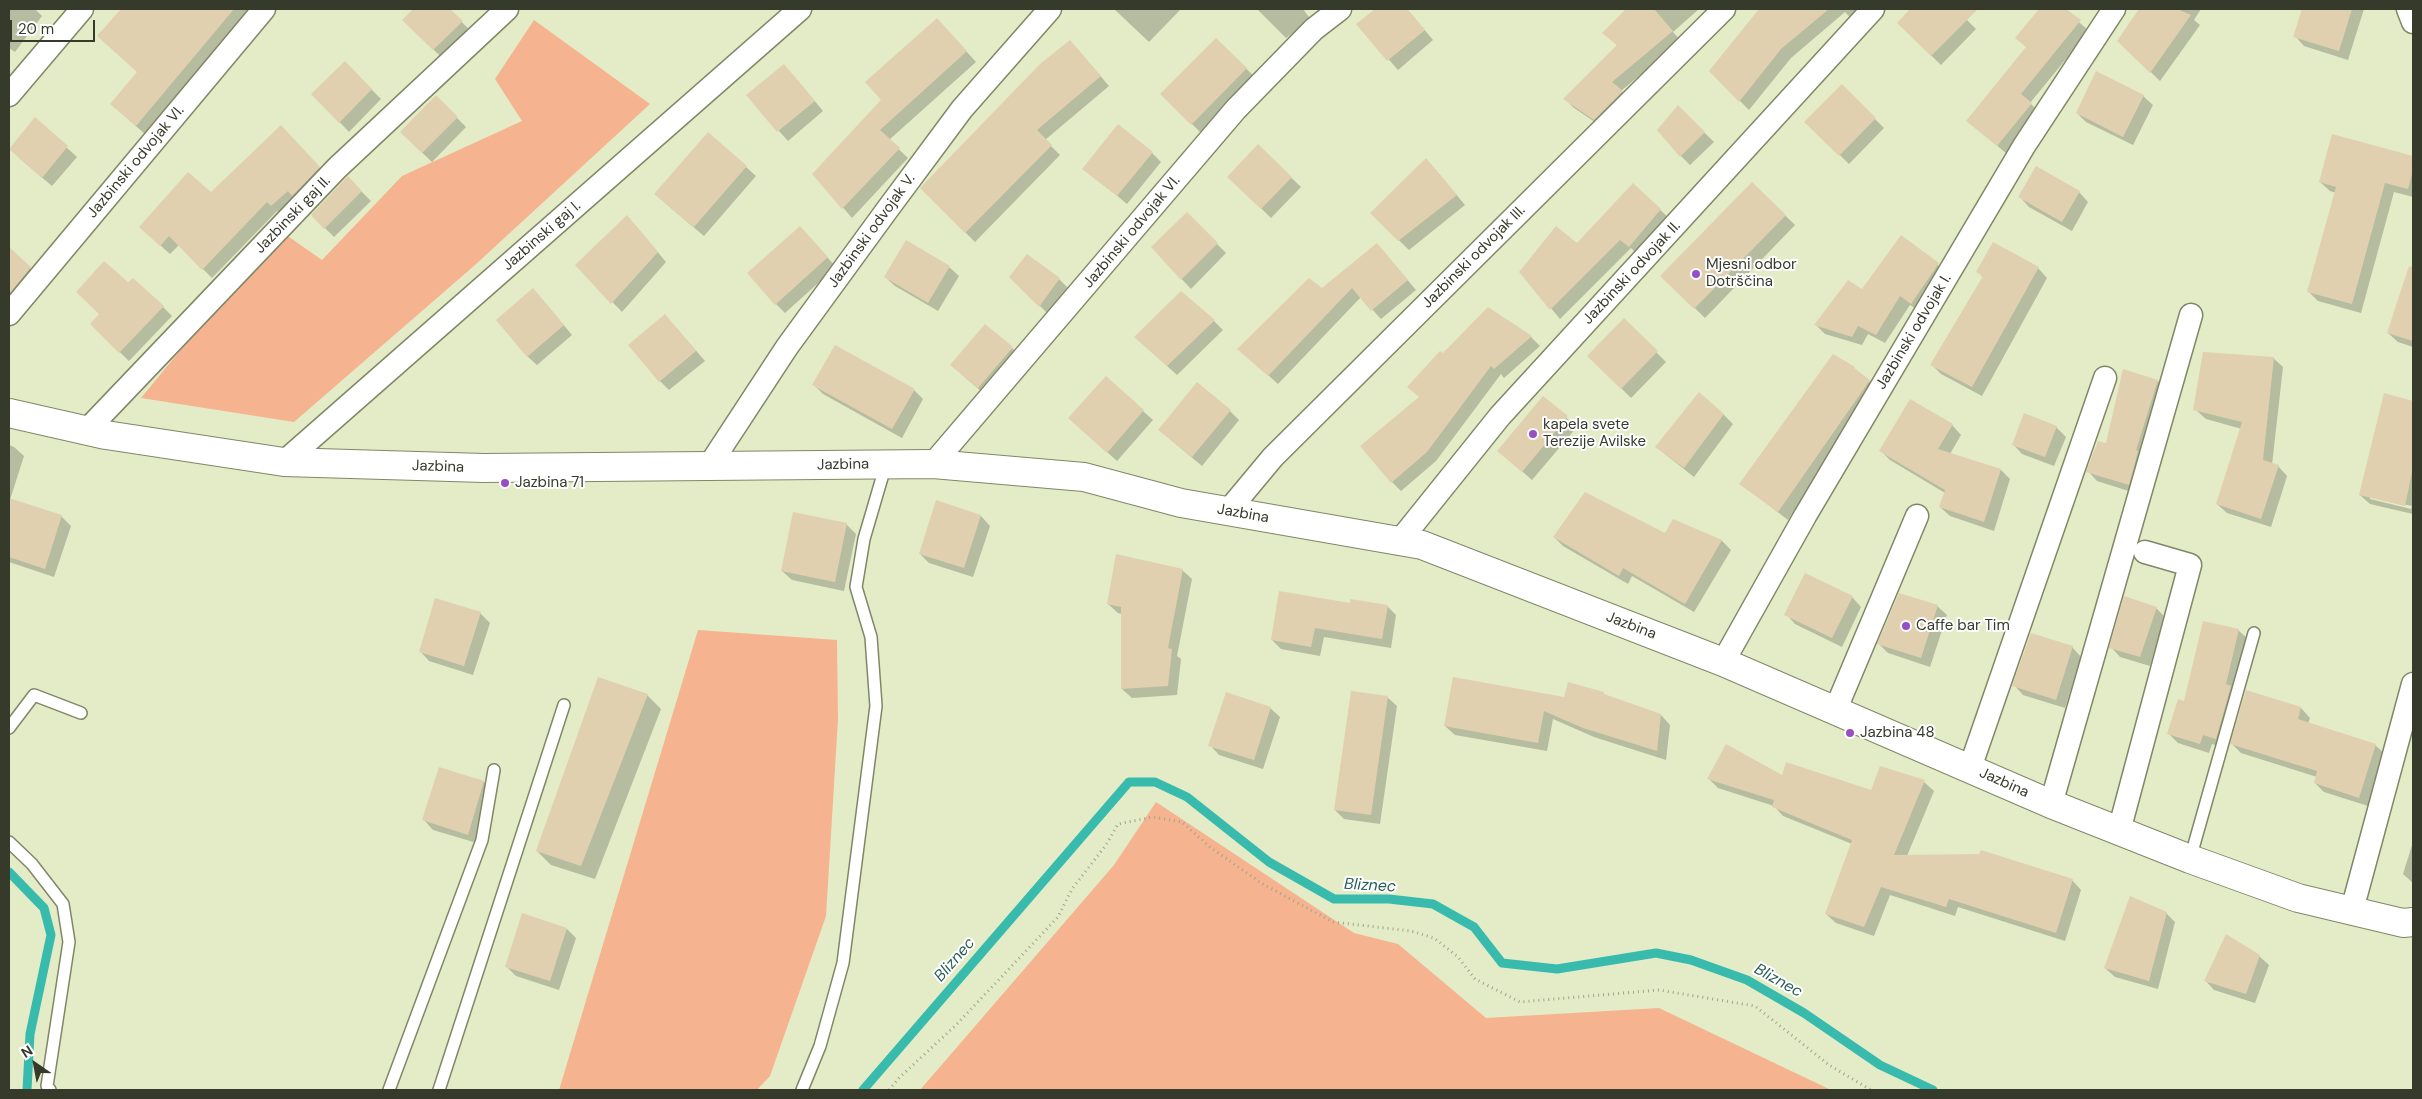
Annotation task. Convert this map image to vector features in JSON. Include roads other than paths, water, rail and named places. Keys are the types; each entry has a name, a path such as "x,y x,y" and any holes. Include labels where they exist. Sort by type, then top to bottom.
{"street":[{"path":"9,95 82,9"},
{"name":"Jazbinski odvojak VI.","path":"9,314 264,9"},
{"name":"Jazbinski gaj II.","path":"87,430 337,168 507,9"},
{"name":"Jazbinski gaj I.","path":"284,462 800,9"},
{"name":"Jazbinski odvojak V.","path":"709,466 787,347 922,163 962,110 1050,9"},
{"name":"Jazbinski odvojak VI.","path":"933,464 1236,109 1314,29 1340,9"},
{"name":"Jazbinski odvojak III.","path":"1228,511 1273,457 1724,9"},
{"name":"Jazbinski odvojak II.","path":"1398,543 1500,416 1873,9"},
{"name":"Jazbinski odvojak I.","path":"1723,662 1805,516 2024,146 2114,9"},
{"path":"2408,9 2413,22"},
{"path":"2051,804 2191,315"},
{"path":"1970,768 2105,378"},
{"name":"Jazbina","path":"9,413 87,430 284,462 484,468 933,464 1084,477 1181,503 1422,546 1723,662 2051,804 2190,859 2298,898 2404,923 2413,922"},
{"path":"1835,711 1917,516"},
{"path":"2119,831 2190,565 2145,552"},
{"path":"2352,910 2413,684"}],"lane":[{"path":"802,1090 820,1046 843,963 876,706 871,638 856,587 864,539 886,464"},
{"path":"2190,859 2254,633"},
{"path":"9,728 34,695 81,713"},
{"path":"439,1090 564,705"},
{"path":"389,1090 482,840 494,770"},
{"path":"9,842 32,864 63,904 69,942 47,1086 50,1090"}],"waterway":[{"name":"Bliznec","path":"863,1090 1129,782 1155,782 1187,797 1269,862 1334,899 1389,899 1433,904 1474,927 1502,963 1557,969 1656,953 1691,960 1747,980 1804,1013 1880,1065 1933,1090"},
{"name":"Bliznec","path":"9,872 44,908 51,935 30,1034 27,1090"}],"place":[{"name":"Mjesni odbor Dotrščina","path":"1696,274"},
{"name":"kapela svete Terezije Avilske","path":"1533,434"},
{"name":"Jazbina 71","path":"505,483"},
{"name":"Caffe bar Tim","path":"1906,626"},
{"name":"Jazbina 48","path":"1850,733"}]}
